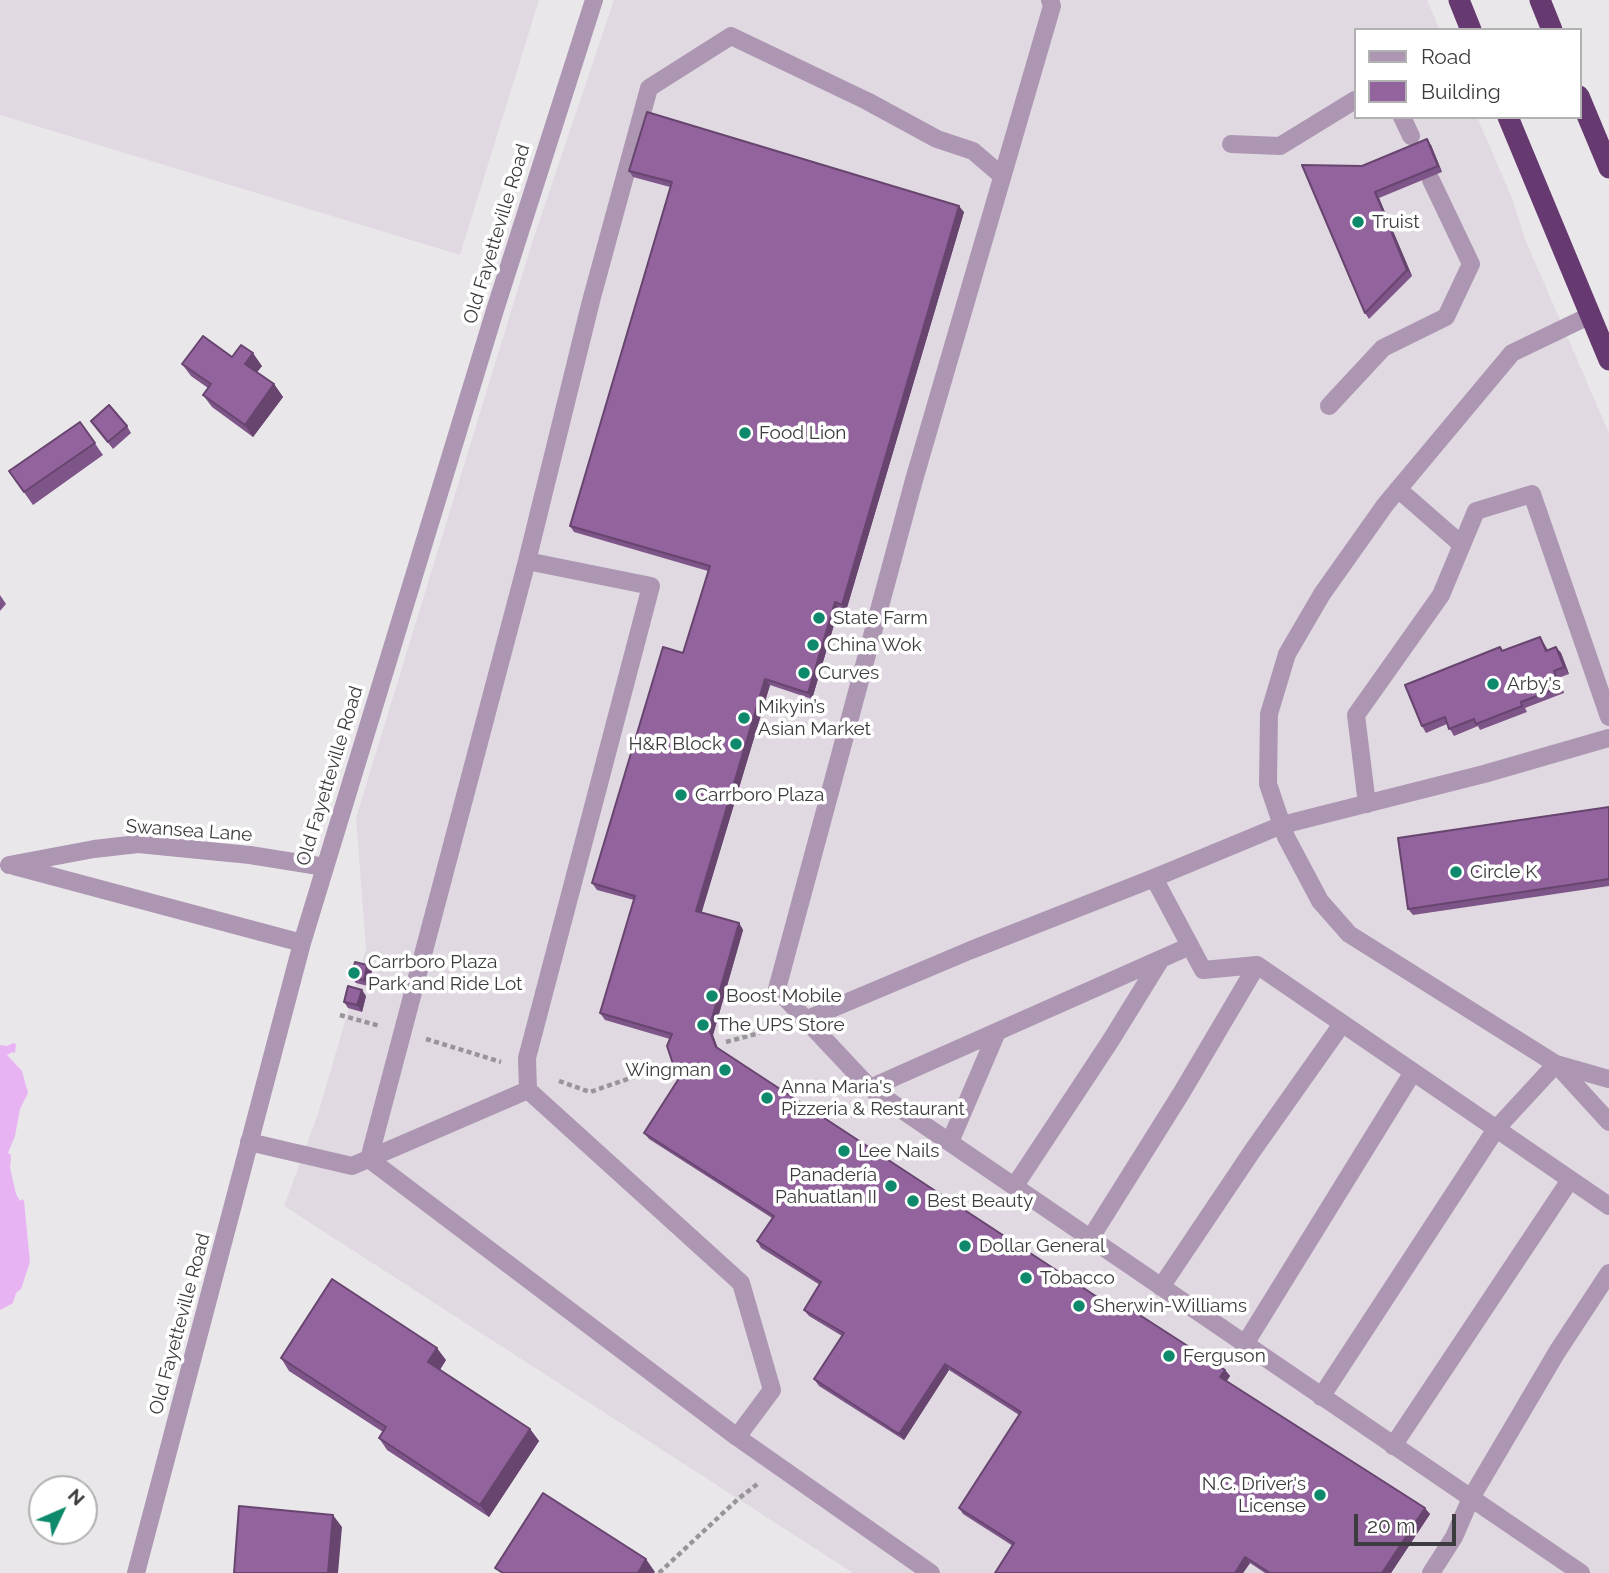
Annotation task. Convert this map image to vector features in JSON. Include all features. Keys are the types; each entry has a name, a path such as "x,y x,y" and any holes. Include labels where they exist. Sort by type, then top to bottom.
{"highway":[{"path":"1459,0 1470,28"},
{"path":"1540,0 1551,28"},
{"path":"1581,101 1609,168"},
{"path":"1509,119 1609,360"}],"street":[{"name":"Old Fayetteville Road","path":"136,1573 302,943 495,310 594,0"},
{"path":"1050,0 1052,6 914,480 777,989 870,1088 1581,1573"},
{"path":"369,1159 527,561 591,301 649,88 731,36 867,101 937,139 974,150 1001,175"},
{"path":"1231,144 1280,146 1354,101"},
{"path":"1403,119 1410,136"},
{"path":"1329,406 1383,348 1446,317 1471,264 1431,180"},
{"path":"1591,315 1512,353 1398,489 1322,594 1287,654 1269,714 1268,784 1286,837 1320,901 1349,934 1556,1064 1609,1122"},
{"path":"1398,489 1462,545"},
{"path":"1367,804 1356,715 1441,595 1476,511 1532,494 1609,717"},
{"path":"527,561 650,586 527,1058 528,1090 741,1283 772,1390 737,1437"},
{"path":"805,1020 1282,825 1484,774 1609,737"},
{"name":"Swansea Lane","path":"5,864 138,844 239,854 325,867"},
{"name":"Swansea Lane","path":"5,864 302,943"},
{"path":"1154,878 1203,970 1256,965 1609,1206"},
{"path":"870,1088 1190,946"},
{"path":"1014,1187 1161,959"},
{"path":"1090,1239 1182,1092 1256,965"},
{"path":"1161,1287 1342,1024"},
{"path":"950,1142 997,1032"},
{"path":"1556,1064 1609,1079"},
{"path":"1321,1397 1496,1129 1556,1064"},
{"path":"1245,1344 1412,1072"},
{"path":"249,1142 352,1166 528,1090"},
{"path":"369,1159 737,1437 931,1573"},
{"path":"1393,1446 1570,1180"},
{"path":"1431,1573 1454,1537 1471,1498 1557,1352 1609,1273"}],"path":[{"path":"726,1042 805,1020"},
{"path":"659,1573 738,1499 780,1467"}],"shaded area":[{"path":"0,0 539,0 460,255 0,115"},
{"name":"Carrboro Plaza","path":"614,0 1427,0 1439,28 1354,28 1354,119 1478,119 1512,198 1525,239 1609,433 1609,1573 853,1573 284,1206 318,1114 366,949 356,818 531,246"},
{"path":"16,1044 15,1053 7,1055 22,1071 28,1093 20,1109 15,1136 8,1153 11,1155 10,1168 16,1194 20,1201 24,1201 30,1262 13,1303 0,1310 0,1045"}],"building":[{"name":"Carrboro Plaza","path":"647,112 959,206 842,605 835,602 808,693 765,679 696,911 739,923 709,1029 716,1047 1117,1310 1121,1303 1225,1370 1220,1377 1425,1508 1382,1573 1270,1573 1245,1557 1235,1573 995,1573 1014,1543 959,1508 1021,1412 945,1364 899,1434 814,1379 844,1333 804,1310 821,1282 757,1241 774,1216 644,1133 685,1069 673,1064 667,1046 672,1034 600,1013 635,896 592,883 663,647 683,653 710,566 570,526 672,182 629,171"},
{"name":"Truist","path":"1427,139 1438,166 1375,192 1407,270 1365,313 1302,165 1362,166"},
{"path":"203,336 232,357 241,345 253,353 245,364 274,384 245,425 203,395 211,384 182,364"},
{"path":"109,405 127,426 108,442 91,421"},
{"path":"80,422 95,443 24,492 9,471"},
{"name":"Arby's","path":"1540,637 1546,651 1556,647 1564,667 1554,671 1560,687 1476,724 1474,719 1449,729 1445,717 1422,726 1405,685 1500,647 1502,651"},
{"path":"1609,807 1609,879 1408,909 1398,838"},
{"path":"355,962 367,965 364,980 351,977"},
{"path":"348,986 362,990 357,1005 344,1002"},
{"path":"332,1279 437,1348 428,1362 530,1429 480,1505 379,1438 386,1427 281,1358"},
{"path":"543,1493 646,1559 638,1573 503,1573 495,1568"},
{"path":"239,1506 333,1515 328,1573 234,1573"}],"place":[{"name":"Truist","path":"1358,222"},
{"name":"Food Lion","path":"745,433"},
{"name":"State Farm","path":"819,618"},
{"name":"China Wok","path":"813,645"},
{"name":"Curves","path":"804,673"},
{"name":"Arby's","path":"1493,684"},
{"name":"Mikyin’s Asian Market","path":"744,718"},
{"name":"H&R Block","path":"736,744"},
{"name":"Carrboro Plaza","path":"681,795"},
{"name":"Circle K","path":"1456,872"},
{"name":"Carrboro Plaza Park and Ride Lot","path":"354,973"},
{"name":"Boost Mobile","path":"712,996"},
{"name":"The UPS Store","path":"703,1025"},
{"name":"Wingman","path":"725,1070"},
{"name":"Anna Maria's Pizzeria & Restaurant","path":"767,1098"},
{"name":"Lee Nails","path":"844,1151"},
{"name":"Panadería Pahuatlan II","path":"891,1186"},
{"name":"Best Beauty","path":"913,1201"},
{"name":"Dollar General","path":"965,1246"},
{"name":"Tobacco","path":"1026,1278"},
{"name":"Sherwin-Williams","path":"1079,1306"},
{"name":"Ferguson","path":"1169,1356"},
{"name":"N.C. Driver's License","path":"1320,1495"}]}
